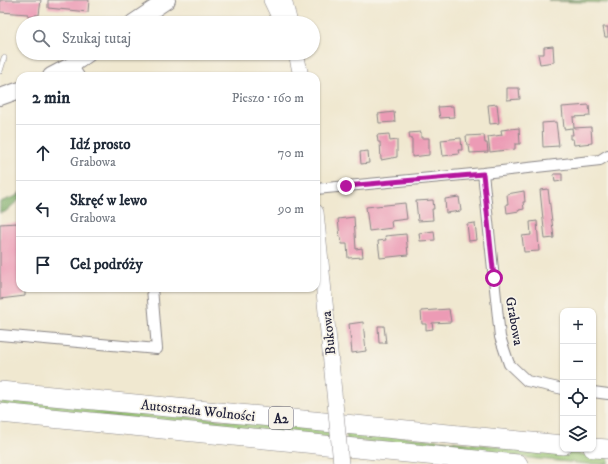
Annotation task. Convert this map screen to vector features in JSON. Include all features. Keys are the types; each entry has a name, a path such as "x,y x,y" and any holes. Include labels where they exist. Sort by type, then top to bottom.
{"highway":[{"name":"Autostrada Wolności","path":"0,391 560,445"},
{"name":"Autostrada Wolności","path":"0,413 518,464"},
{"path":"596,448 608,450"}],"main road":[{"path":"143,16 167,0"},
{"path":"271,0 279,16"},
{"path":"284,0 288,16"},
{"path":"75,70 83,60"},
{"path":"298,60 300,72"},
{"path":"0,97 16,91"},
{"name":"Bukowa","path":"320,252 341,464"}],"street":[{"path":"320,189 483,174 600,160 608,155"},
{"name":"Grabowa","path":"483,174 500,337 509,364 527,380 560,389"},
{"path":"0,335 157,349 152,292"},
{"path":"596,392 608,394"}],"lane":[{"path":"0,71 4,58"}],"green space":[{"path":"548,0 608,0 608,3 551,1"},
{"path":"16,196 16,202 5,212 0,213 0,202"},
{"path":"0,398 329,430 330,438 0,407"},
{"path":"346,431 608,457 608,464 588,464 347,440"}],"building":[{"path":"0,0 41,0 39,15 28,16 28,14 0,12"},
{"path":"48,0 89,0 88,12 48,8"},
{"path":"603,27 608,27 608,37 605,37"},
{"path":"553,46 554,62 540,64 538,54 544,54 544,47"},
{"path":"507,88 519,88 520,99 507,100"},
{"path":"497,104 499,123 490,124 488,105"},
{"path":"589,105 590,116 573,117 574,128 591,127 592,143 574,145 573,139 570,139 570,135 573,135 572,128 564,129 562,107"},
{"path":"453,106 454,117 440,118 438,107"},
{"path":"394,112 395,122 379,123 378,114"},
{"path":"556,122 559,146 543,147 542,123"},
{"path":"519,128 520,144 515,144 515,149 490,152 488,137 502,135 501,130"},
{"path":"421,132 421,138 429,138 429,155 412,157 412,139 410,139 409,133"},
{"path":"389,134 390,141 397,140 397,157 381,160 380,142 378,142 377,135"},
{"path":"484,135 488,152 470,153 466,136"},
{"path":"461,138 462,150 458,150 459,154 443,156 441,140"},
{"path":"368,151 369,163 361,164 360,152"},
{"path":"554,174 562,174 562,181 555,182"},
{"path":"548,189 554,238 545,239 540,190"},
{"path":"524,191 524,209 507,213 507,194"},
{"path":"459,197 461,211 446,213 445,199"},
{"path":"433,200 433,220 418,221 416,201"},
{"path":"405,203 407,219 391,221 392,228 369,231 366,207"},
{"path":"354,217 356,249 362,248 363,257 348,258 347,244 342,244 340,238 338,219"},
{"path":"537,221 539,251 524,252 522,236 531,235 530,222"},
{"path":"16,223 16,292 25,292 25,296 0,299 0,224"},
{"path":"475,223 477,240 469,241 467,224"},
{"path":"434,231 435,240 420,241 419,233"},
{"path":"406,234 408,255 380,258 378,241 386,240 385,236"},
{"path":"449,309 451,322 432,323 433,329 426,330 426,324 422,324 421,311"},
{"path":"363,322 366,351 352,353 349,324"},
{"path":"378,326 384,326 386,343 379,343"}],"route":[{"path":"346,186 483,174 494,278"}]}
